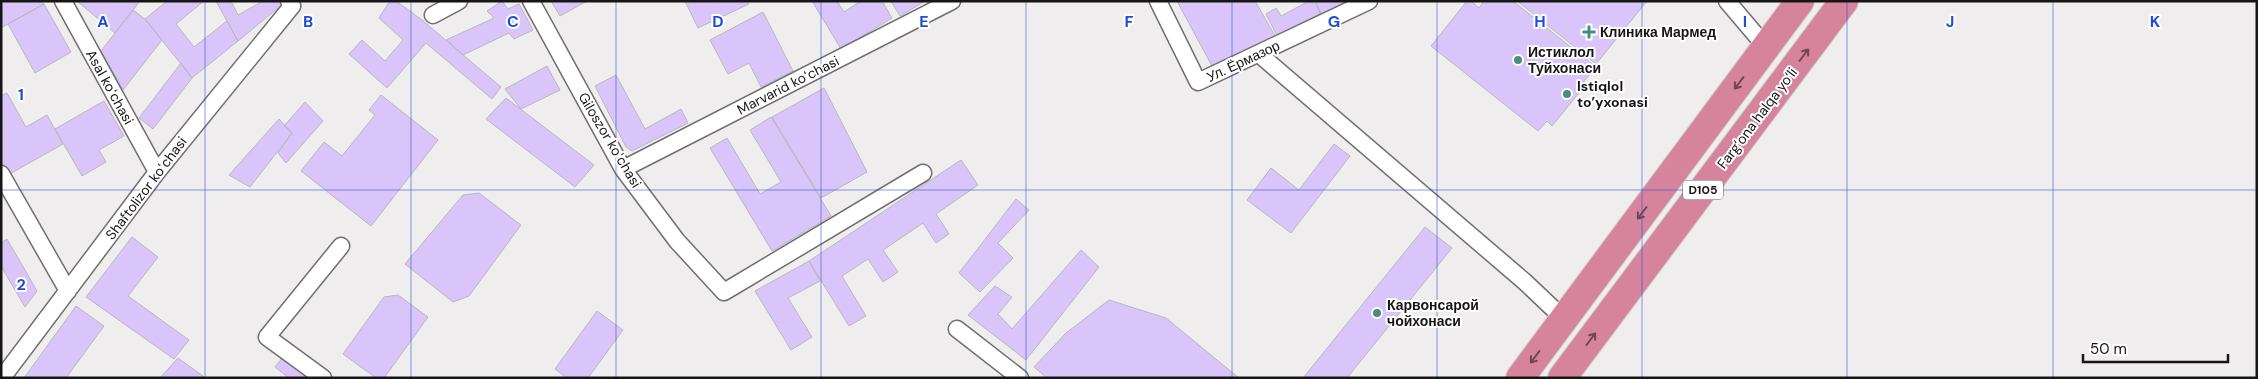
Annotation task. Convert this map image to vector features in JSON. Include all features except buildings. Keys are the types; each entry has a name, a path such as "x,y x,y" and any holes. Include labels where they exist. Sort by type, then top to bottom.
{"highway":[{"name":"D105","path":"1520,378 1800,1"},
{"name":"Farg‘ona halqa yo‘li","path":"1562,378 1844,1"}],"street":[{"name":"Asal koʻchasi","path":"63,1 156,172"},
{"name":"Shaftolizor koʻchasi","path":"2,378 156,172 292,6 289,1"},
{"path":"433,15 459,1"},
{"name":"Giloszor koʻchasi","path":"530,1 623,169 677,241 724,292 923,172"},
{"name":"Marvarid koʻchasi","path":"623,169 952,1"},
{"name":"Ул. Ёрмазор","path":"1158,1 1198,82 1369,1"},
{"path":"1727,1 1766,47"},
{"path":"1259,54 1524,282 1564,319"},
{"path":"1,174 68,291"},
{"path":"322,378 268,338 341,246"},
{"path":"957,329 1020,378"}],"place":[{"name":"Клиника Мармед","path":"1589,32"},
{"name":"Истиклол Туйхонаси","path":"1518,60"},
{"name":"Istiqlol to’yxonasi","path":"1567,94"},
{"name":"Карвонсарой чойхонаси","path":"1377,313"}]}
